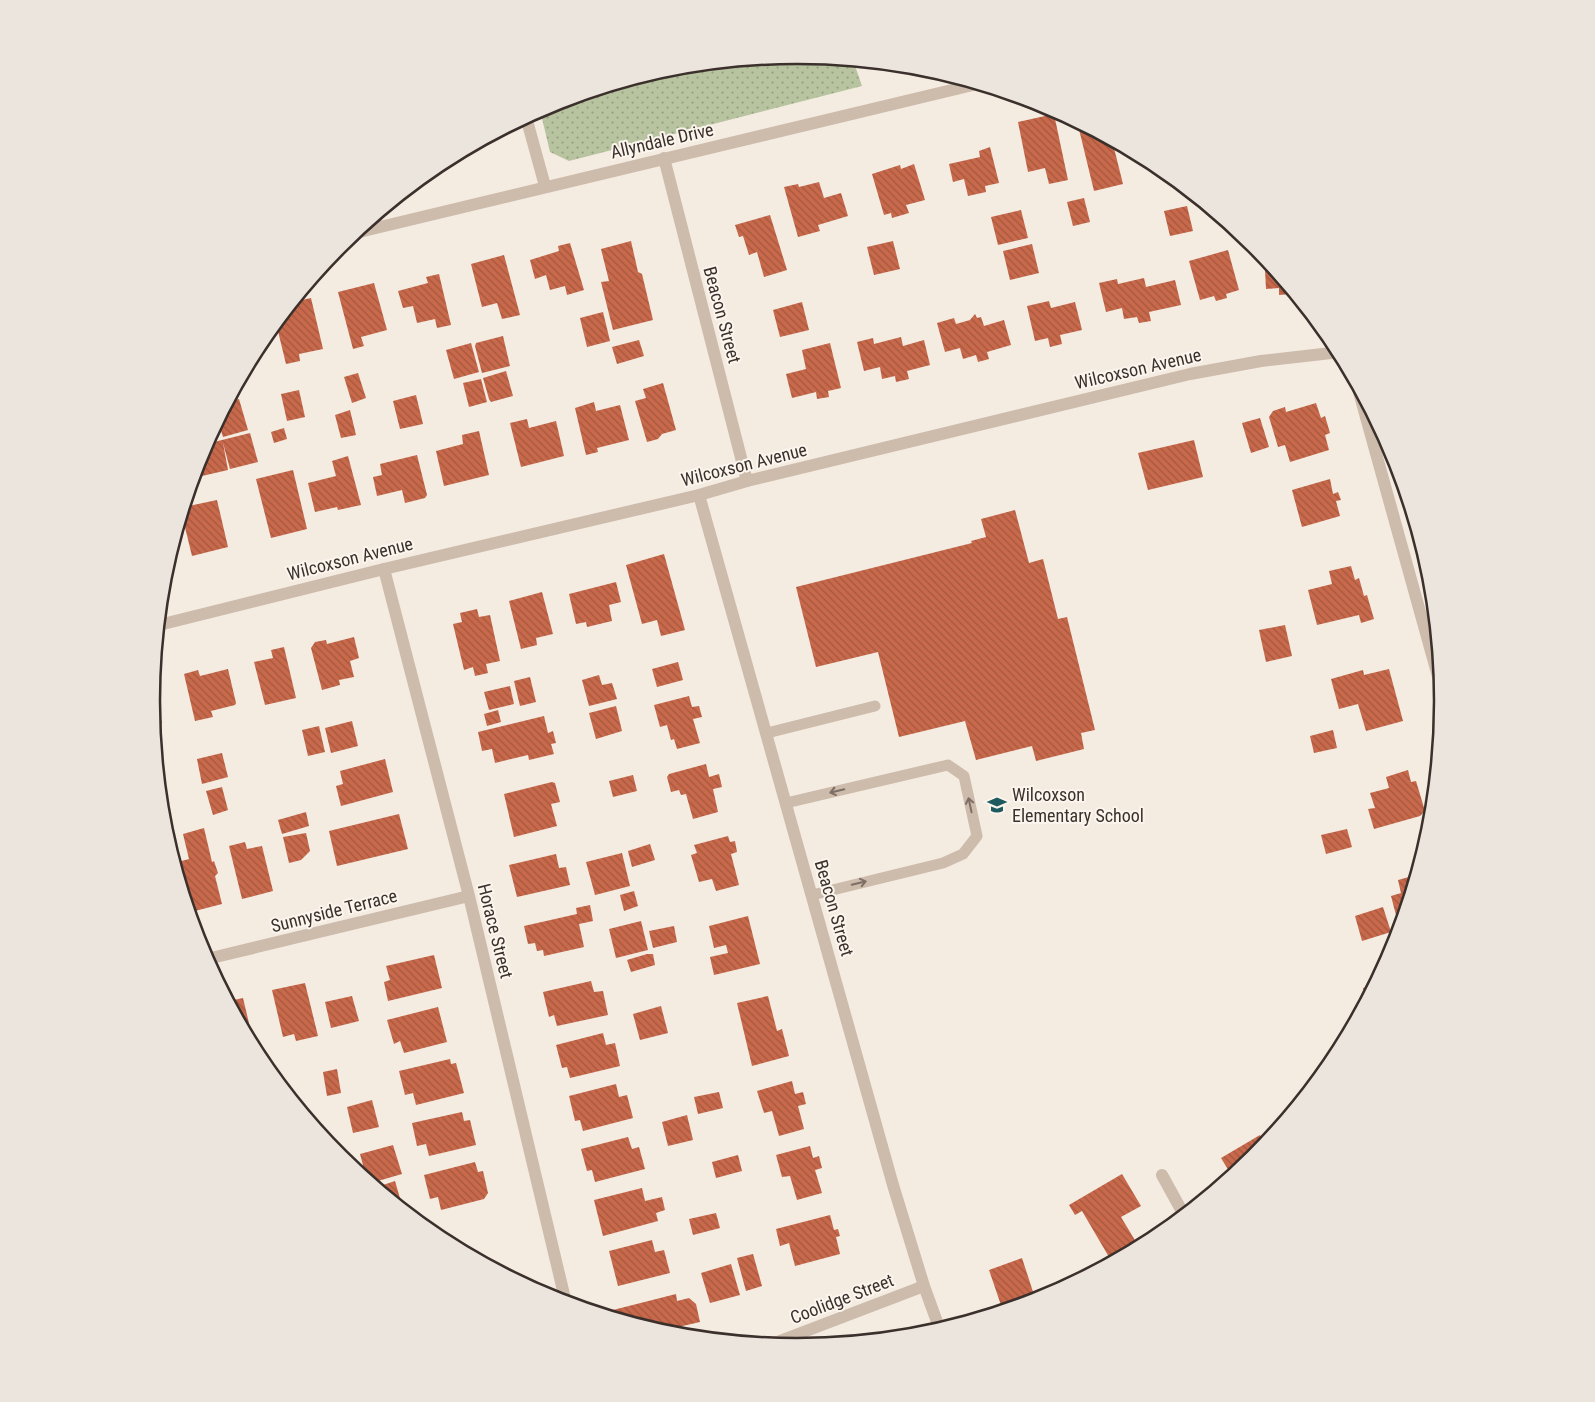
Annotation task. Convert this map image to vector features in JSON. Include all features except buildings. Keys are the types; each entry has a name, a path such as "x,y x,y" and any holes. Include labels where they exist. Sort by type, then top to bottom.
{"street":[{"name":"Allyndale Drive","path":"369,230 967,86"},
{"path":"528,124 545,186"},
{"name":"Beacon Street","path":"664,158 747,481"},
{"name":"Wilcoxson Avenue","path":"165,623 384,569 700,495 747,481 1190,374 1261,361 1331,353"},
{"path":"1364,409 1433,655"},
{"name":"Beacon Street","path":"700,495 893,1185 937,1323"},
{"name":"Horace Street","path":"384,569 469,896 564,1293"},
{"name":"Sunnyside Terrace","path":"214,957 469,896"},
{"path":"1162,1175 1181,1210"},
{"name":"Coolidge Street","path":"788,1338 924,1286"}],"lane":[{"path":"766,733 875,706"},
{"path":"786,803 948,765 964,776 977,836 962,854 943,863 812,895"}],"green space":[{"path":"756,65 839,65 855,67 862,86 569,161 550,152 542,117 633,85 673,76 714,69"}],"place":[{"name":"Wilcoxson Elementary School","path":"997,805"}]}
